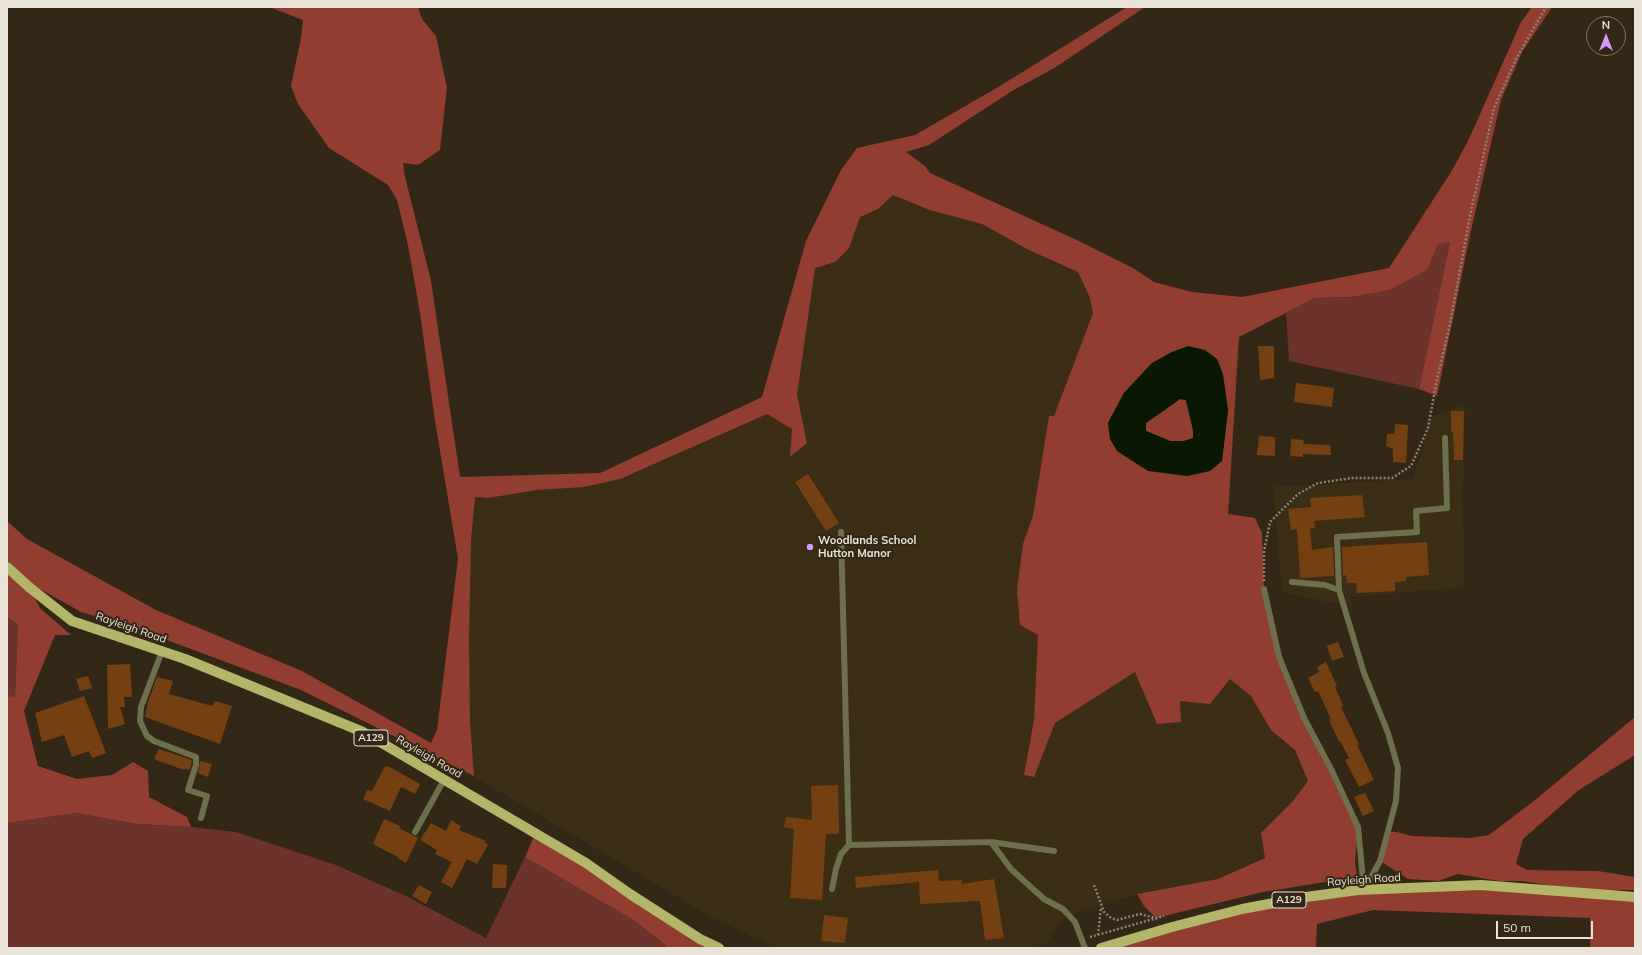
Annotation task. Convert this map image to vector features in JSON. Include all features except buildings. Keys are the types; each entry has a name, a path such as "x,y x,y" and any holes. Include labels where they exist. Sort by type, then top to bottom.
{"main road":[{"name":"Rayleigh Road","path":"7,567 29,587 72,621 185,659 363,732 586,863 630,894 694,935 718,948"},
{"name":"Rayleigh Road","path":"1101,948 1176,926 1242,909 1364,890 1481,885 1635,897"}],"lane":[{"path":"1364,890 1380,861 1396,800 1398,768 1388,733 1364,673 1339,590 1337,537 1417,532 1416,511 1447,508 1445,438"},
{"path":"832,889 841,854 849,845 841,532"},
{"path":"1292,582 1325,586 1339,590"},
{"path":"1264,589 1280,657 1304,718 1332,771 1358,827 1364,890"},
{"path":"162,651 141,707 140,721 147,736 154,741 196,757 196,765 188,790 207,796 201,818"},
{"path":"415,832 444,780"},
{"path":"849,845 991,842 1054,851"},
{"path":"991,842 1012,869 1044,899 1063,908 1075,922 1085,948"}],"path":[{"path":"1264,589 1264,551 1270,522 1298,494 1318,483 1352,478 1392,478 1411,466 1428,428 1437,379 1450,324 1470,216 1494,108 1516,59 1546,7"},
{"path":"1094,886 1104,912 1111,918 1117,920 1140,914 1156,918 1176,926"},
{"path":"1098,935 1101,905"},
{"path":"1082,940 1170,915"}],"shaded area":[{"path":"269,7 418,7 422,19 436,36 447,88 440,150 418,165 403,163 405,177 431,281 460,477 600,473 762,397 806,241 841,170 857,148 915,135 1000,86 1127,7 1145,7 1056,67 1012,91 929,145 906,152 925,166 930,173 1079,241 1133,268 1154,282 1192,292 1242,297 1389,268 1451,172 1468,141 1521,22 1532,7 1552,7 1522,52 1501,100 1470,235 1437,396 1419,389 1450,242 1438,244 1427,270 1389,290 1350,297 1315,298 1239,337 1228,514 1255,518 1262,533 1264,589 1279,657 1304,718 1358,827 1355,862 1357,877 1263,892 1156,918 1144,906 1137,894 1218,879 1265,858 1261,833 1293,801 1308,781 1295,750 1271,730 1251,696 1230,679 1210,704 1180,701 1181,722 1157,724 1135,672 1055,723 1034,777 1024,775 1034,720 1038,635 1020,625 1017,589 1023,544 1033,516 1049,416 1054,416 1093,313 1090,298 1078,272 1029,250 982,224 930,210 893,195 878,209 860,217 849,248 835,262 815,268 797,395 807,443 790,457 792,429 767,414 620,479 584,487 537,490 488,498 475,497 471,541 469,639 470,721 474,776 301,690 132,627 81,612 31,584 7,560 7,521 27,539 156,610 302,671 431,743 437,730 458,559 408,245 397,200 388,185 329,148 298,104 291,86 301,38 303,20","holes":["1152,363 1228,410 1222,461 1108,423 1124,393"]},
{"name":"Woodlands School Hutton Manor","path":"848,167 1110,270 1054,416 1049,416 1238,567 1346,837 1238,883 1137,894 1067,917 1060,922 1048,942 1034,948 776,948 713,918 450,762 467,488 599,479 763,402"},
{"path":"1450,242 1419,389 1289,361 1286,313 1315,298 1350,297 1427,270 1438,243"},
{"path":"1188,346 1205,350 1217,359 1223,374 1228,410 1222,461 1210,471 1187,476 1148,471 1117,451 1110,439 1108,423 1124,393 1152,363 1172,352","holes":["1180,399 1186,400 1193,430 1193,438 1184,441 1170,441 1146,431 1146,423"]},
{"path":"1180,399 1186,400 1193,430 1193,438 1184,441 1170,441 1146,431 1146,423"},
{"path":"1465,404 1463,494 1464,587 1350,597 1352,607 1282,592 1273,487 1413,479 1432,417"},
{"path":"7,567 29,587 40,608 71,635 55,635 24,711 38,766 77,779 112,775 133,762 148,771 149,797 187,817 191,827 137,824 76,813 7,823 7,697 15,696 18,624 7,617"},
{"path":"7,617 18,623 15,697 7,697"},
{"path":"1635,717 1635,755 1579,790 1523,839 1516,864 1527,870 1598,871 1635,877 1635,890 1581,890 1522,881 1499,881 1458,874 1438,881 1408,879 1380,861 1387,832 1397,832 1412,836 1470,838 1489,835 1535,800"},
{"path":"76,813 137,824 191,827 236,832 336,865 406,896 486,938 525,857 635,921 669,948 7,948 7,823"},
{"path":"535,834 719,948 669,948 635,921 525,857"},
{"path":"1481,885 1635,897 1635,948 1590,948 1590,918 1373,910 1317,924 1316,948 1101,948 1306,897"}],"place":[{"name":"Woodlands School Hutton Manor","path":"810,547"}]}
